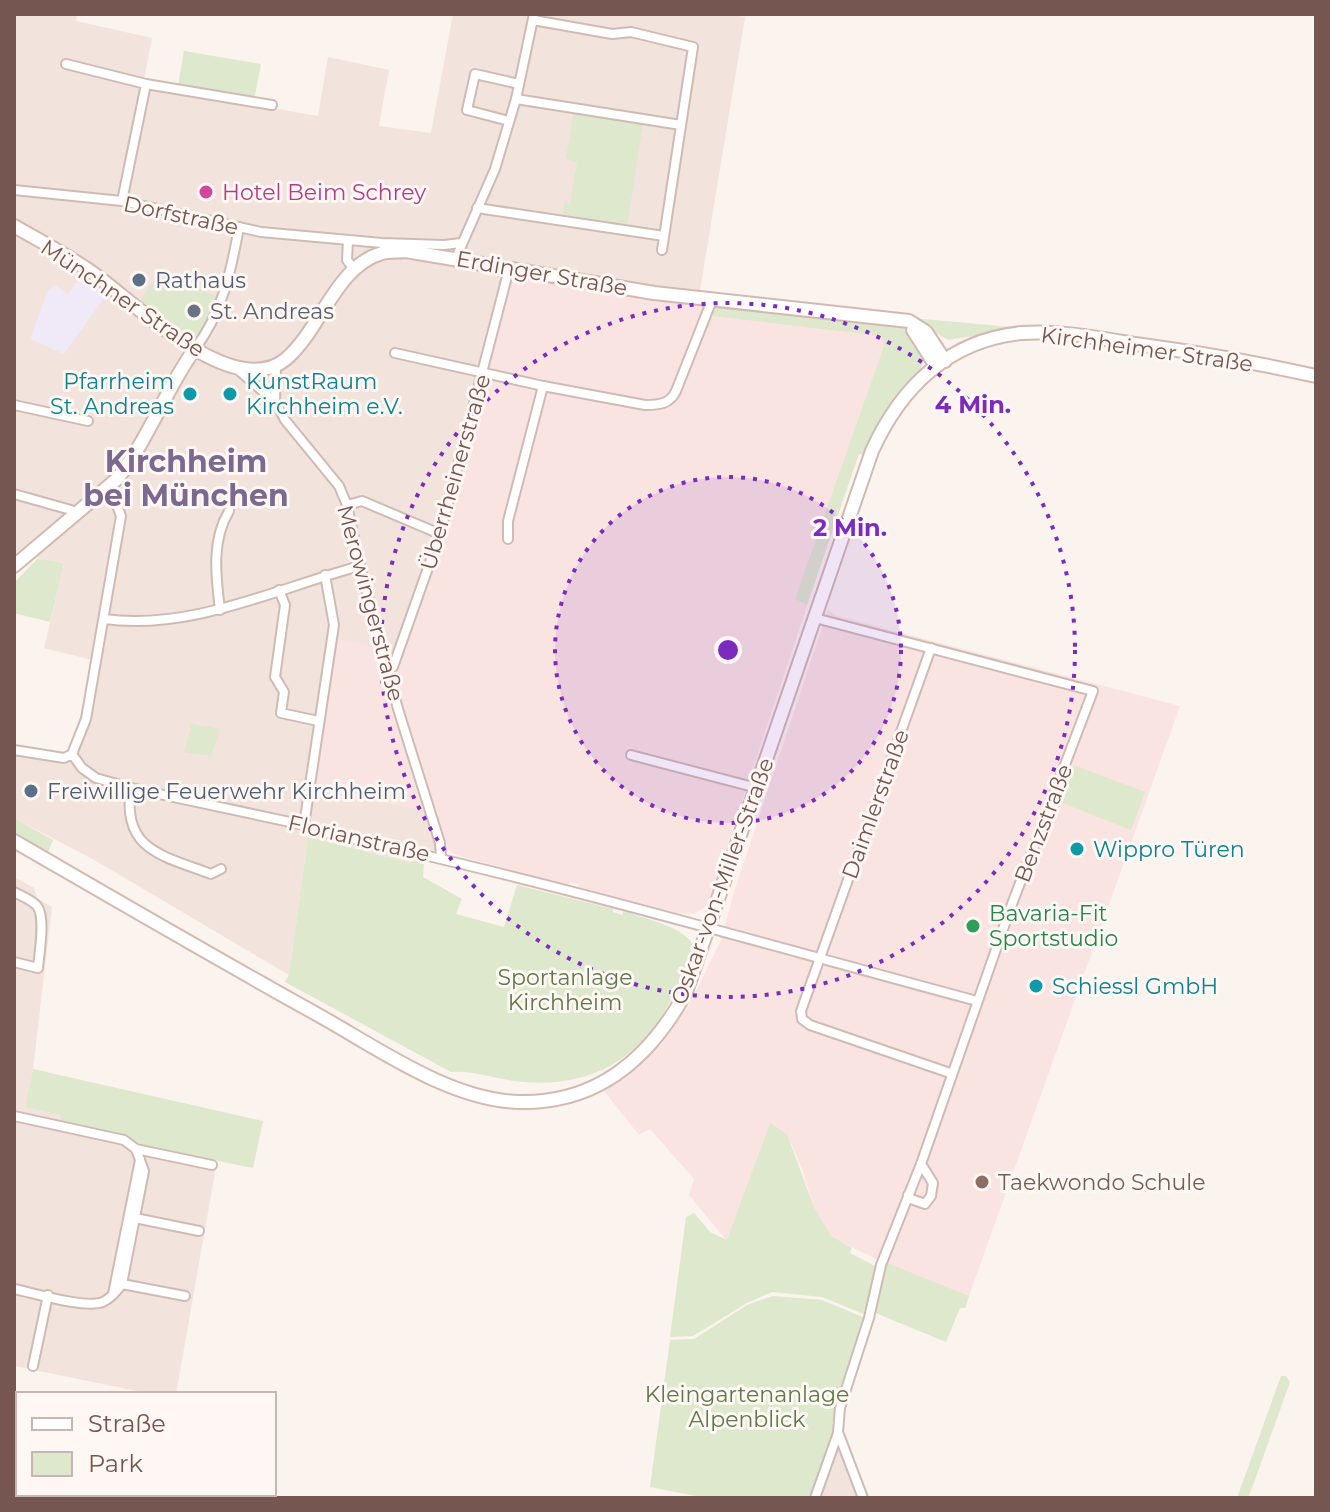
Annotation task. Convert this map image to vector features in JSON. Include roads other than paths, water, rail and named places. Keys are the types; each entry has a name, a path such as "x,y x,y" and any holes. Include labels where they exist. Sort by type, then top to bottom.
{"main road":[{"name":"Münchner Straße","path":"14,226 96,275 194,350 234,366"},
{"path":"234,366 276,366 306,338 353,268 382,247"},
{"name":"Erdinger Straße","path":"382,247 712,300 901,321 919,326 932,340 940,363"},
{"path":"901,321 940,363"},
{"name":"Kirchheimer Straße","path":"940,363 974,345 1021,333 1083,336 1210,355 1316,376"},
{"name":"Erdinger Straße","path":"932,340 945,344 974,345"},
{"path":"14,566 106,491 130,462 194,350"},
{"name":"Oskar-von-Miller-Straße","path":"14,841 457,1089 497,1100 535,1102 570,1096 600,1084 635,1062 658,1038 686,992 880,435 907,392 940,363"}],"street":[{"path":"456,258 495,169 516,99 533,17 612,34 631,32 693,47 662,250"},
{"path":"66,64 146,84 272,105"},
{"path":"509,121 467,110 475,74 519,84"},
{"path":"122,201 146,84"},
{"path":"516,99 681,125"},
{"name":"Dorfstraße","path":"14,190 122,201 261,232 348,240 382,247 461,243"},
{"path":"477,208 664,236"},
{"path":"194,350 221,305 239,227"},
{"path":"348,240 347,260 353,268"},
{"name":"Überrheinerstraße","path":"388,670 393,667 440,534 509,269"},
{"path":"395,353 543,386 645,405 662,405 676,391 712,300"},
{"name":"Merowingerstraße","path":"234,366 275,401 285,420 339,486 347,505 388,670 440,843 441,857"},
{"path":"275,401 276,366"},
{"path":"508,539 508,521 543,386"},
{"path":"14,405 88,421"},
{"path":"14,750 64,758 72,754 86,719 121,516 115,500 106,491"},
{"path":"14,494 71,510 77,515"},
{"path":"347,505 362,501 440,534"},
{"path":"220,610 214,568 219,533 229,511"},
{"path":"104,619 128,622 220,610 360,566"},
{"path":"304,825 334,625 325,575"},
{"path":"279,590 285,605 275,677 284,692 281,713 318,721"},
{"path":"815,618 931,648"},
{"name":"Benzstraße","path":"815,1498 838,1432 840,1408 869,1318 881,1265 921,1164 950,1073 1093,691 931,648"},
{"name":"Daimlerstraße","path":"931,648 801,1011 802,1019 810,1025 950,1073"},
{"name":"Florianstraße","path":"72,754 82,768 96,778 131,788 441,857 711,927 977,1001"},
{"path":"631,755 757,788"},
{"path":"131,788 131,829 146,846 163,856 211,874 221,869"},
{"path":"14,892 40,909 41,924 38,968 14,962"},
{"path":"14,1116 118,1138 136,1149 212,1165"},
{"path":"14,1289 93,1304 113,1295 122,1284 144,1171 136,1149"},
{"path":"113,1295 140,1160"},
{"path":"908,1195 925,1204 931,1196 933,1183 921,1164"},
{"path":"135,1218 199,1231"},
{"path":"122,1284 185,1296"},
{"path":"33,1366 48,1295"},
{"path":"838,1432 863,1498"}],"place":[{"name":"Hotel Beim Schrey","path":"206,192"},
{"name":"Rathaus","path":"139,280"},
{"name":"St. Andreas","path":"194,311"},
{"name":"Pfarrheim St. Andreas","path":"190,394"},
{"name":"KunstRaum Kirchheim e.V.","path":"230,394"},
{"name":"Freiwillige Feuerwehr Kirchheim","path":"31,791"},
{"name":"Wippro Türen","path":"1077,849"},
{"name":"Bavaria-Fit Sportstudio","path":"973,926"},
{"name":"Schiessl GmbH","path":"1036,986"},
{"name":"Taekwondo Schule","path":"982,1182"}],"district":[{"name":"Kirchheim bei München","path":"186,479"}],"park label":[{"name":"Sportanlage Kirchheim","path":"565,990"},
{"name":"Kleingartenanlage Alpenblick","path":"747,1406"}]}
